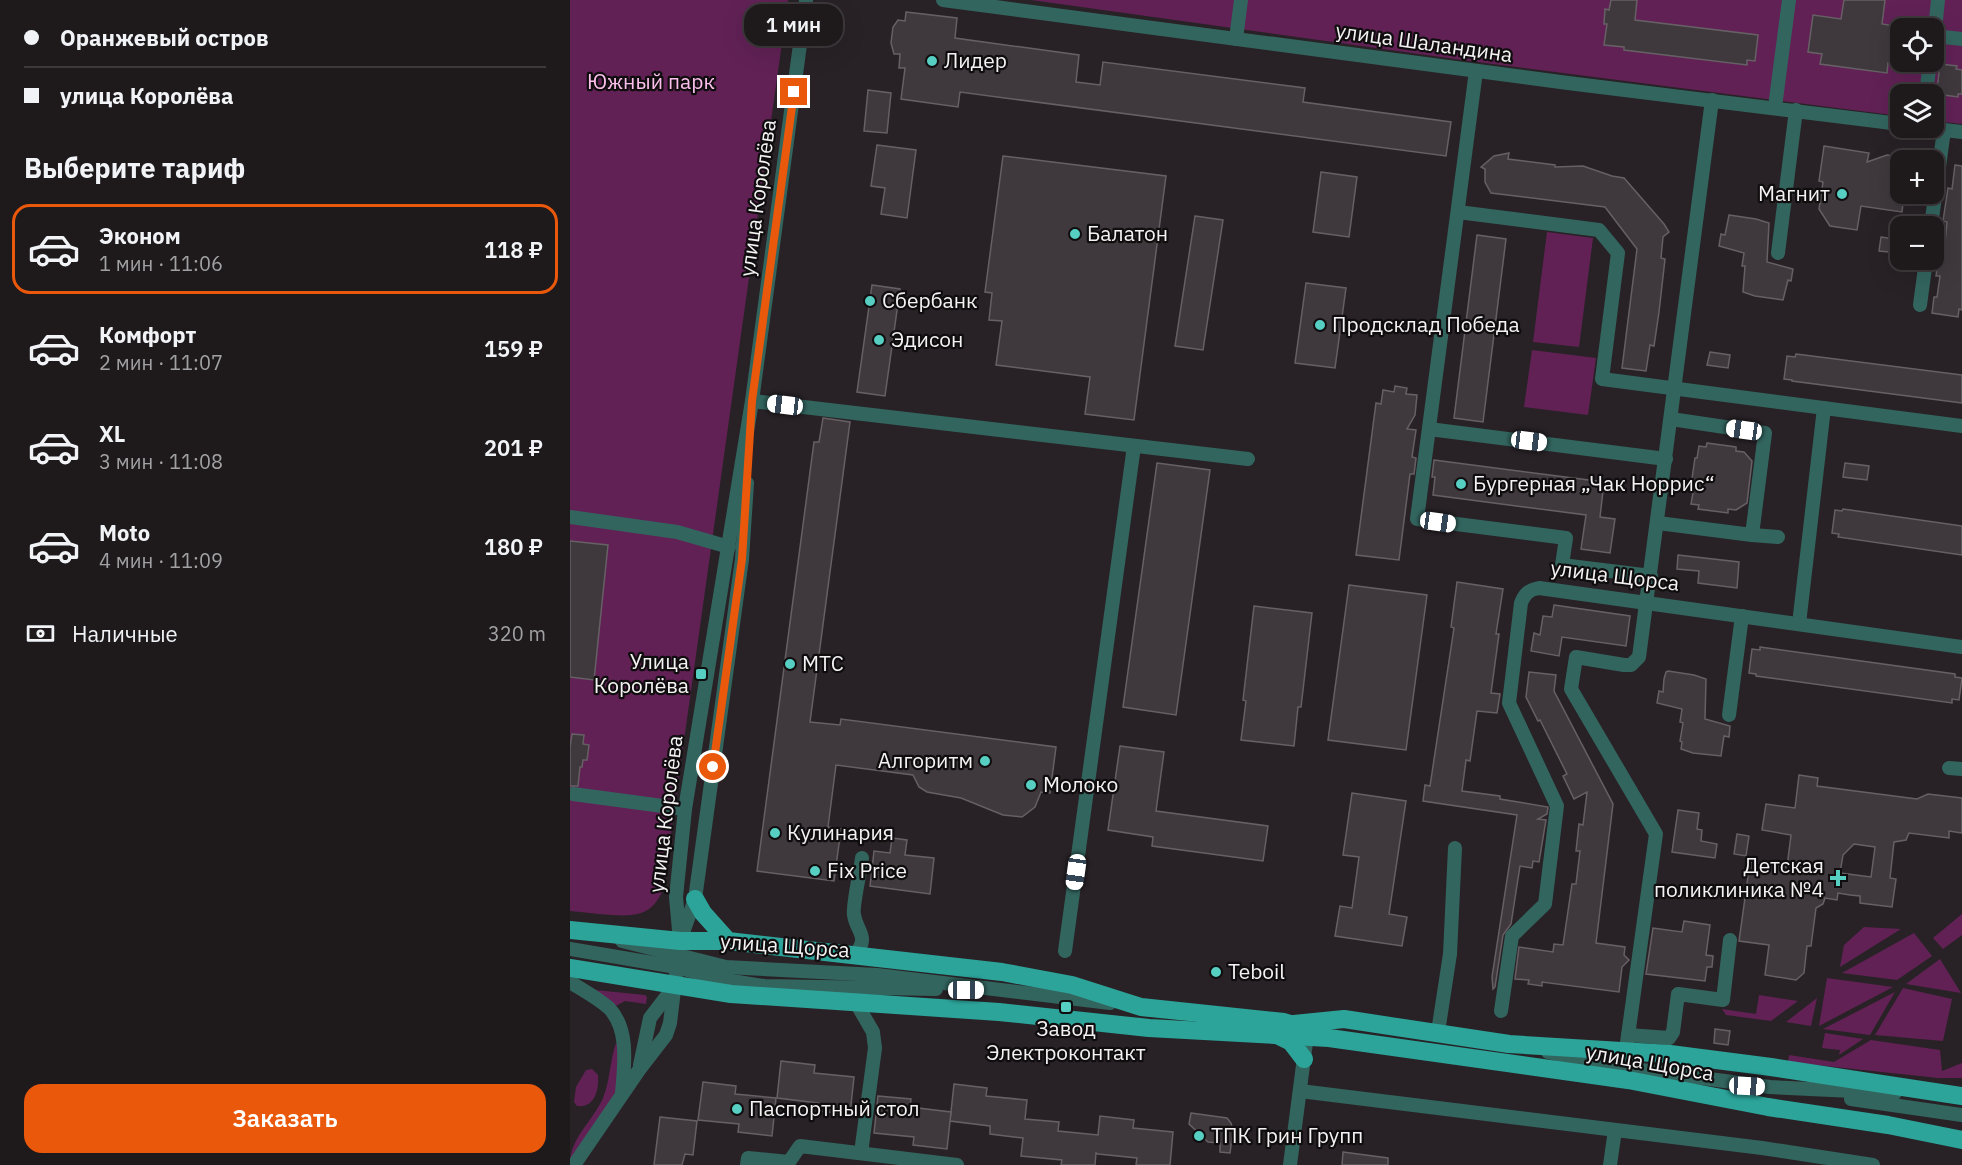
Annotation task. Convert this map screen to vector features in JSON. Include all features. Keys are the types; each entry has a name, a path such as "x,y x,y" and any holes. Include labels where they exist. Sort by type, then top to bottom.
{"main road":[{"path":"695,899 703,913 728,941"},
{"path":"574,930 678,955 728,941 1011,974 1072,985 1142,1007"},
{"path":"570,968 731,994 999,1012 1149,1028 1299,1031"},
{"name":"улица Щорса","path":"1142,1007 1299,1031 1329,1038 1628,1080 1768,1107 1887,1125 1962,1140"},
{"name":"улица Щорса","path":"1299,1031 1344,1019 1509,1044 1627,1042 1961,1096"},
{"path":"1299,1031 1291,1042 1304,1059"}],"street":[{"name":"улица Королёва","path":"678,955 676,897 685,808 752,401 806,0"},
{"name":"улица Шаландина","path":"943,0 1476,71 1890,123"},
{"path":"1236,39 1241,0"},
{"path":"1775,107 1789,0"},
{"path":"1936,18 1938,0"},
{"path":"1944,38 1962,39"},
{"path":"1476,71 1417,519 1566,538 1562,565 1651,576"},
{"path":"1712,100 1639,657 1631,665 1576,657 1571,689 1656,834 1627,1042 1669,1038 1673,1032 1678,994 1723,1000 1730,940"},
{"path":"1778,253 1796,111"},
{"path":"1944,130 1962,132"},
{"path":"1932,216 1943,138"},
{"path":"1458,212 1599,230 1618,253 1602,379 1962,426"},
{"path":"1920,305 1925,270"},
{"name":"улица Королёва","path":"678,955 695,899 742,559 752,401"},
{"path":"752,401 1248,459"},
{"path":"1799,624 1824,408"},
{"path":"1671,419 1765,433 1752,535"},
{"path":"1429,429 1666,459"},
{"path":"1065,951 1134,446"},
{"path":"570,518 677,532 729,547"},
{"path":"1658,523 1778,537"},
{"name":"улица Щорса","path":"1501,1011 1512,936 1545,904 1557,806 1509,703 1521,603 1525,594 1531,589 1539,588 1648,602 1962,647"},
{"path":"1729,715 1742,616"},
{"path":"573,794 685,808"},
{"path":"1438,1032 1450,954 1455,848"},
{"path":"855,955 860,948 862,933 854,915 862,858"},
{"name":"улица Щорса","path":"570,949 678,955 725,980 764,986 1000,990 1142,1007"},
{"path":"574,1165 639,1070 666,1035 670,1023 678,955"},
{"path":"570,982 609,1009 619,1024 625,1049 622,1097"},
{"path":"639,1070 650,1018 674,986"},
{"path":"855,1001 873,1032 875,1048 861,1153"},
{"path":"1290,1165 1304,1059 1299,1031"},
{"name":"улица Щорса","path":"1509,1044 1603,1065 1770,1088 1961,1096"},
{"path":"1628,1080 1770,1088 1962,1115"},
{"path":"1300,1091 1762,1148 1873,1165"},
{"path":"1610,1165 1615,1130"},
{"path":"747,1165 748,1158 789,1162 800,1146 957,1165"}],"green space":[{"name":"Южный парк","path":"570,0 788,0 663,890 648,910 634,915 570,911"},
{"path":"1031,0 1962,0 1962,124 1944,122 1944,84 1890,84 1890,115 1470,61"},
{"path":"1547,232 1593,238 1579,347 1533,342"},
{"path":"1532,350 1596,358 1588,415 1524,407"},
{"path":"1962,914 1962,935 1943,949 1933,938"},
{"path":"1864,927 1901,929 1840,967 1844,945"},
{"path":"1914,933 1932,956 1897,980 1842,973"},
{"path":"1940,959 1961,993 1906,984"},
{"path":"1827,978 1893,987 1819,1026"},
{"path":"1903,988 1952,999 1943,1041 1875,1035"},
{"path":"595,990 645,995 646,1004 625,1001 614,1007"},
{"path":"1895,992 1870,1035 1823,1029"},
{"path":"1759,995 1798,1001 1771,1021 1726,1015 1722,1009 1756,1014"},
{"path":"1817,998 1811,1026 1786,1022"},
{"path":"1825,1033 1863,1039 1839,1055 1840,1050 1822,1048"},
{"path":"1871,1040 1940,1050 1942,1071 1962,1063 1962,1078 1938,1078 1788,1062 1789,1055 1834,1062"},
{"path":"616,1043 623,1044 620,1086 570,1164 578,1138 603,1098"},
{"path":"592,1069 598,1075 595,1097 588,1104 577,1106 574,1102 576,1087 586,1070"}],"building":[{"path":"1611,0 1637,0 1635,20 1758,35 1755,61 1747,60 1747,65 1624,50 1624,47 1604,45 1607,24 1604,24 1605,9 1609,10"},
{"path":"1844,0 1885,0 1882,24 1890,25 1890,63 1888,63 1887,73 1820,64 1822,54 1808,52 1813,15 1841,19"},
{"path":"906,12 957,18 955,38 1079,55 1076,82 1100,85 1103,62 1305,88 1303,102 1451,122 1446,156 960,92 958,107 901,99 905,68 899,68 900,54 894,54 891,43 893,27 898,20 905,21"},
{"path":"1944,64 1957,66 1956,69 1962,70 1962,94 1958,94 1958,97 1944,95 1944,84 1938,84 1939,72 1944,72"},
{"path":"868,90 891,93 887,133 864,131"},
{"path":"877,145 916,150 907,218 881,214 885,188 871,186"},
{"name":"Магнит","path":"1824,146 1869,153 1867,162 1890,155 1890,204 1903,204 1902,212 1861,206 1857,230 1830,226 1819,209 1823,182 1819,181"},
{"path":"1509,153 1508,159 1555,165 1555,167 1583,166 1624,178 1664,224 1669,232 1663,237 1661,258 1665,259 1659,312 1654,346 1650,345 1646,371 1622,368 1637,249 1605,207 1491,193 1485,182 1485,169 1481,167 1494,156"},
{"name":"Балатон","path":"1003,156 1166,176 1134,420 1085,414 1090,377 996,365 1002,321 989,320 992,293 985,292"},
{"path":"1955,165 1962,166 1962,310 1959,309 1958,317 1932,313 1940,276 1936,276 1937,270 1944,270 1947,222 1944,221 1944,216 1948,188 1952,189"},
{"path":"1321,172 1357,177 1349,237 1313,232"},
{"path":"1729,215 1769,223 1767,262 1793,269 1783,300 1743,292 1744,253 1719,246 1721,234 1725,235"},
{"path":"1195,216 1223,220 1203,350 1175,346"},
{"path":"1477,235 1506,239 1483,422 1454,418"},
{"path":"1881,237 1890,238 1890,252 1879,251"},
{"name":"Продсклад Победа","path":"1306,283 1346,288 1335,368 1295,363"},
{"name":"Эдисон","path":"872,285 900,289 885,396 857,392"},
{"path":"1710,352 1730,355 1728,368 1707,365"},
{"path":"1796,354 1962,375 1962,403 1784,379 1787,356 1795,357"},
{"path":"1395,386 1407,388 1406,394 1417,395 1415,415 1407,429 1416,430 1412,457 1416,458 1414,474 1410,474 1399,560 1356,555 1376,403 1381,404 1383,390 1394,392"},
{"path":"823,418 850,422 810,722 840,725 841,719 1056,747 1050,793 1041,792 1035,807 1022,817 1003,815 961,798 927,792 919,787 913,775 836,765 828,827 841,829 834,881 757,871 814,442 819,442"},
{"path":"1707,443 1736,447 1736,451 1744,452 1752,461 1747,503 1736,510 1728,509 1728,513 1698,509 1699,505 1691,504 1693,493 1690,492 1695,458 1697,458 1699,446 1706,447"},
{"path":"1434,460 1604,482 1600,517 1615,519 1610,553 1581,549 1586,515 1433,495"},
{"path":"1157,463 1210,470 1176,715 1123,707"},
{"path":"1845,463 1869,466 1867,480 1843,477"},
{"path":"1843,509 1962,526 1962,555 1838,537 1839,534 1832,533 1835,510 1842,511"},
{"path":"570,541 608,545 594,680 570,677"},
{"path":"1678,555 1739,562 1737,588 1698,583 1699,571 1677,569"},
{"path":"1457,582 1503,589 1491,693 1500,694 1497,713 1477,711 1470,761 1466,760 1462,791 1500,796 1500,799 1548,807 1547,814 1538,819 1546,820 1539,862 1533,861 1532,868 1520,866 1511,924 1503,935 1493,989 1492,977 1517,815 1423,801 1425,785 1430,786 1454,628 1451,627"},
{"path":"1349,585 1427,595 1406,750 1328,740"},
{"path":"1554,605 1630,616 1626,646 1562,637 1559,656 1531,651 1534,633 1540,635 1543,616 1552,617"},
{"path":"1254,606 1312,613 1294,746 1241,740 1246,701 1243,700"},
{"path":"1760,647 1955,674 1955,677 1962,678 1959,700 1952,699 1952,703 1756,676 1756,674 1749,673 1752,649 1760,650"},
{"path":"1668,671 1706,679 1705,719 1730,726 1729,737 1724,736 1721,756 1693,753 1681,749 1682,709 1657,703 1659,691 1663,692 1664,679"},
{"path":"1529,672 1556,675 1554,691 1613,804 1596,943 1625,947 1624,955 1629,960 1622,967 1619,992 1542,982 1542,986 1528,984 1529,980 1515,979 1519,947 1553,952 1554,944 1563,945 1572,884 1576,884 1580,851 1576,851 1579,824 1583,825 1587,792 1574,799 1563,776 1567,774 1526,697"},
{"path":"572,734 584,735 583,744 589,745 587,760 583,760 582,767 580,767 578,786 570,786"},
{"path":"1120,746 1164,752 1156,811 1268,826 1263,861 1152,846 1153,837 1108,830"},
{"name":"Детская поликлиника №4","path":"1799,775 1818,778 1817,786 1917,799 1928,794 1962,798 1962,833 1949,831 1949,838 1909,833 1906,840 1894,842 1890,878 1896,879 1892,907 1860,903 1860,896 1838,893 1837,900 1825,898 1823,904 1816,908 1811,946 1807,946 1804,973 1796,980 1765,975 1769,945 1739,941 1750,862 1787,867 1791,835 1762,830 1766,804 1795,808","holes":["1854,844 1875,847 1871,877 1840,873 1843,855"]},
{"path":"1352,793 1406,801 1389,914 1407,917 1402,946 1335,936 1340,906 1352,908 1359,857 1343,855"},
{"path":"1678,810 1699,813 1697,829 1702,830 1701,841 1717,844 1715,858 1672,852"},
{"path":"1737,834 1749,836 1746,856 1734,854"},
{"path":"892,838 907,840 905,855 934,858 930,894 870,886 874,851 890,853"},
{"path":"1684,921 1710,925 1706,955 1713,956 1712,967 1707,967 1705,981 1646,974 1653,928 1682,932"},
{"path":"1715,1029 1730,1031 1728,1045 1714,1043"},
{"path":"781,1061 815,1065 814,1073 854,1077 850,1114 817,1111 818,1103 777,1098"},
{"path":"703,1082 736,1086 735,1094 776,1098 772,1136 738,1132 739,1124 698,1120"},
{"path":"954,1084 987,1088 986,1096 1027,1100 1025,1119 1059,1122 1058,1131 1098,1135 1100,1116 1134,1120 1133,1128 1173,1132 1170,1165 1136,1165 1137,1158 1096,1153 1095,1165 1061,1165 1062,1160 1021,1156 1023,1138 990,1134 990,1126 950,1121"},
{"path":"878,1096 911,1099 910,1107 951,1112 947,1149 913,1145 914,1137 874,1133"},
{"path":"1191,1113 1227,1118 1233,1130 1230,1153 1220,1152 1220,1143 1208,1142 1189,1124"},
{"path":"660,1117 697,1121 693,1155 685,1154 682,1165 654,1165"},
{"path":"1343,1152 1388,1158 1388,1165 1342,1165"}],"place":[{"name":"Лидер","path":"932,61"},
{"name":"Магнит","path":"1842,194"},
{"name":"Балатон","path":"1075,234"},
{"name":"Сбербанк","path":"870,301"},
{"name":"Продсклад Победа","path":"1320,325"},
{"name":"Эдисон","path":"879,340"},
{"name":"Бургерная „Чак Норрис“","path":"1461,484"},
{"name":"МТС","path":"790,664"},
{"name":"Улица Королёва","path":"701,674"},
{"name":"Алгоритм","path":"985,761"},
{"name":"Молоко","path":"1031,785"},
{"name":"Кулинария","path":"775,833"},
{"name":"Fix Price","path":"815,871"},
{"name":"Детская поликлиника №4","path":"1838,878"},
{"name":"Teboil","path":"1216,972"},
{"name":"Завод Электроконтакт","path":"1066,1007"},
{"name":"Паспортный стол","path":"737,1109"},
{"name":"ТПК Грин Групп","path":"1199,1136"}],"route":[{"path":"713,767 742,559 752,401 794,92"}]}
